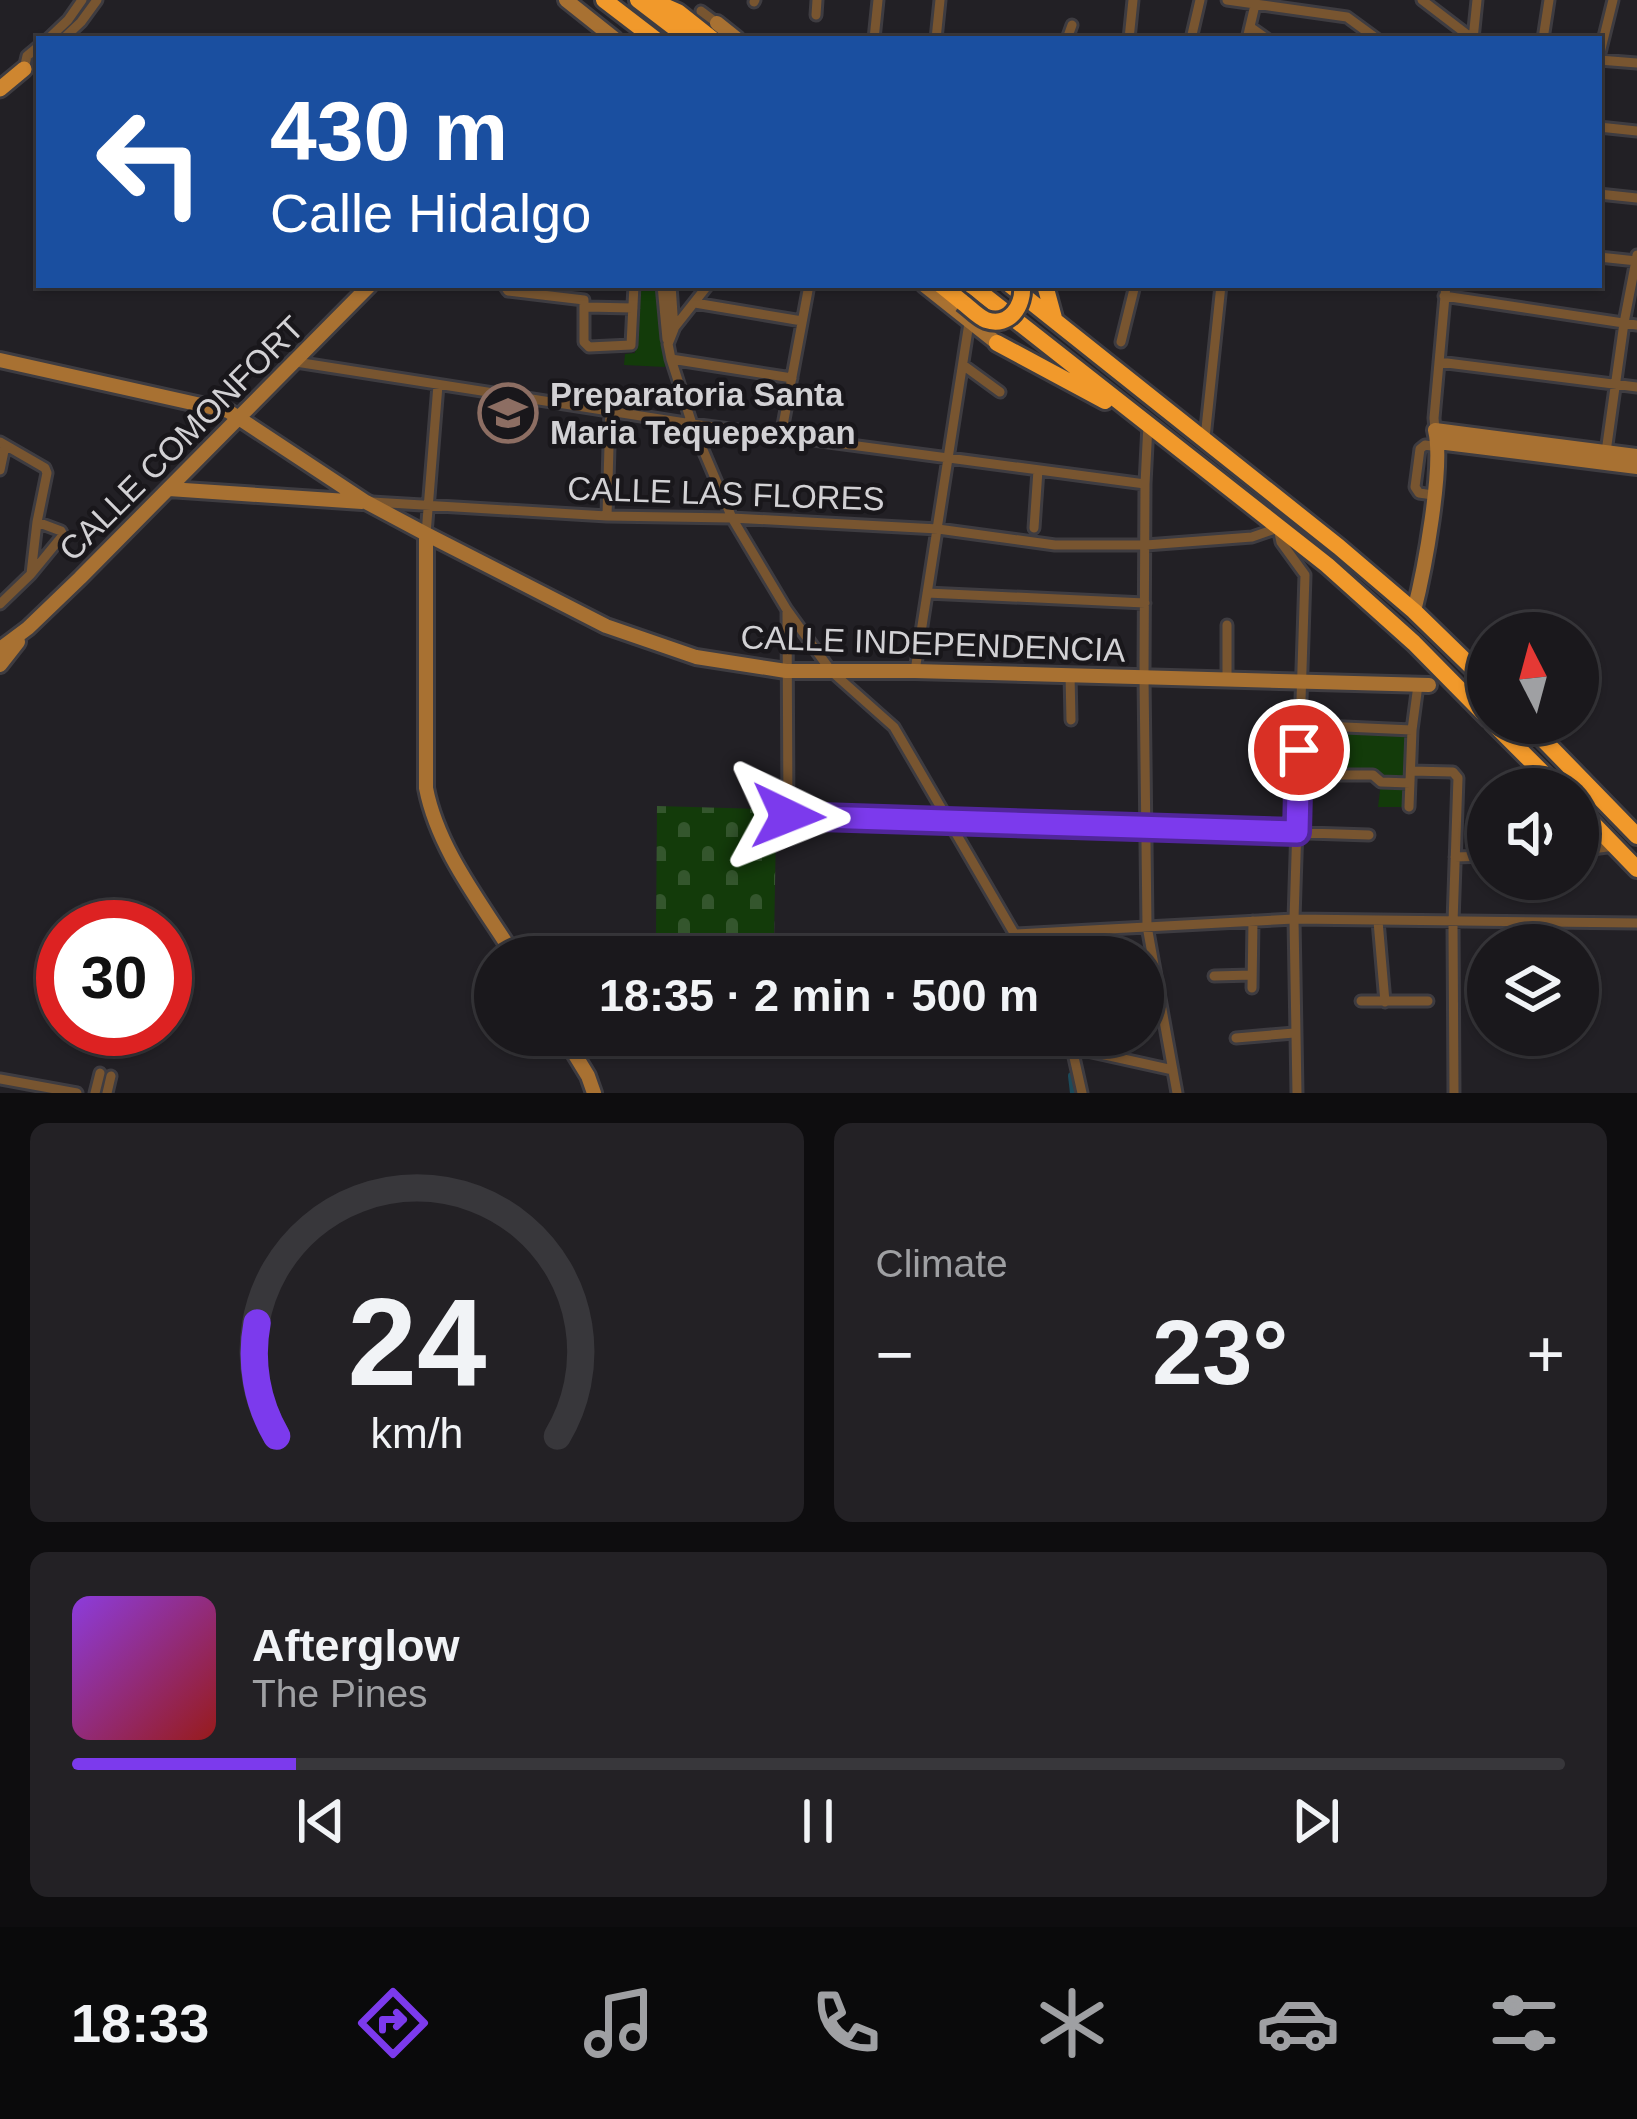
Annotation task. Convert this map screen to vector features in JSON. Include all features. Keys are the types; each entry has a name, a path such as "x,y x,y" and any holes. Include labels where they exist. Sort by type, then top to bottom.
{"highway":[{"path":"604,0 649,36"},
{"path":"638,0 702,26"},
{"path":"650,0 702,26"},
{"path":"1014,288 1205,438 1414,611 1467,663"},
{"path":"966,293 982,318 1001,320 1020,306 1022,288"},
{"path":"1046,288 1054,319"},
{"path":"966,293 1148,424 1327,565 1467,696"},
{"path":"997,343 1148,424"},
{"path":"1515,744 1538,768"},
{"path":"1548,744 1637,836"},
{"path":"1599,829 1637,868"}],"main road":[{"path":"0,88 32,64"}],"street":[{"path":"51,36 82,0"},
{"path":"66,36 97,0"},
{"path":"566,0 611,36"},
{"path":"816,15 817,0"},
{"path":"874,36 878,0"},
{"path":"936,36 940,0"},
{"path":"1129,36 1133,0"},
{"path":"1192,36 1200,0"},
{"path":"1226,0 1346,17 1373,36"},
{"path":"1335,15 1339,0"},
{"path":"1423,0 1469,36"},
{"path":"1473,36 1477,0"},
{"path":"1543,36 1549,0"},
{"path":"1602,46 1613,0"},
{"path":"1248,36 1256,5"},
{"path":"589,36 597,24"},
{"path":"1068,36 1072,25"},
{"path":"1250,27 1264,36"},
{"path":"1602,58 1637,63"},
{"path":"1602,128 1637,131"},
{"path":"1602,194 1637,198"},
{"path":"1602,257 1637,259 1605,458"},
{"path":"506,288 583,300 584,342 589,347 631,346 634,288"},
{"path":"667,288 674,329"},
{"path":"667,288 663,313 671,359 692,424 732,518 831,671 894,728 1014,934 1294,920 1637,923"},
{"path":"668,344 706,288"},
{"path":"781,436 808,288"},
{"path":"928,288 997,343"},
{"path":"1121,342 1134,288"},
{"path":"1205,438 1221,288"},
{"name":"CALLE COMONFORT","path":"0,649 28,628 170,489 361,290"},
{"path":"1414,611 1433,495 1445,291 1637,325"},
{"path":"694,303 802,321"},
{"path":"586,307 633,308"},
{"path":"915,670 969,323"},
{"path":"671,359 791,377"},
{"name":"CALLE INDEPENDENCIA","path":"0,360 228,411 366,502 426,534 606,626 696,657 786,671 915,670 1424,685"},
{"path":"296,362 692,424 1145,484"},
{"path":"1438,362 1637,387"},
{"path":"963,365 1000,392"},
{"path":"438,386 426,534 426,788 442,838 501,936"},
{"path":"607,516 610,412"},
{"path":"1148,424 1144,603 1147,926 1177,1093"},
{"path":"1437,440 1605,458 1637,467"},
{"path":"0,470 2,444 47,470 31,574"},
{"path":"1605,458 1637,456"},
{"path":"1034,528 1038,470"},
{"name":"CALLE LAS FLORES","path":"170,489 607,516 938,529 1055,544 1146,545 1252,537 1278,528"},
{"path":"0,604 63,535 37,522"},
{"path":"1278,528 1281,542 1305,575 1294,920 1297,1093"},
{"path":"44,560 53,569"},
{"path":"927,593 1144,603"},
{"path":"788,610 788,816 1370,835"},
{"path":"1227,625 1227,679"},
{"name":"CALLE COMONFORT","path":"0,665 28,628"},
{"path":"1070,674 1071,720"},
{"path":"1409,807 1412,730 1424,685"},
{"path":"1300,724 1412,730"},
{"path":"1299,775 1373,775 1381,782 1456,774 1458,778 1454,1093"},
{"path":"1599,848 1616,846"},
{"path":"1454,856 1467,856"},
{"path":"1252,988 1253,921"},
{"path":"1378,921 1385,1002"},
{"path":"1214,976 1252,975"},
{"path":"1361,1000 1427,1001"},
{"path":"1236,1038 1294,1034"},
{"path":"575,1056 594,1093"},
{"path":"1074,1056 1082,1093"},
{"path":"1110,1056 1173,1070"},
{"path":"95,1093 106,1075 107,1093"},
{"path":"0,1079 77,1093"}],"green space":[{"path":"638,288 659,288 665,367 624,365 625,354 635,353"},
{"path":"1300,725 1412,730 1409,807 1378,807 1381,782 1373,775 1299,775"},
{"path":"657,806 762,809 776,829 774,936 656,934"}],"waterway":[{"path":"1072,1076 1074,1093"}],"place":[{"name":"Preparatoria Santa Maria Tequepexpan","path":"508,413"}],"route":[{"path":"788,816 1297,832 1299,750"}]}
